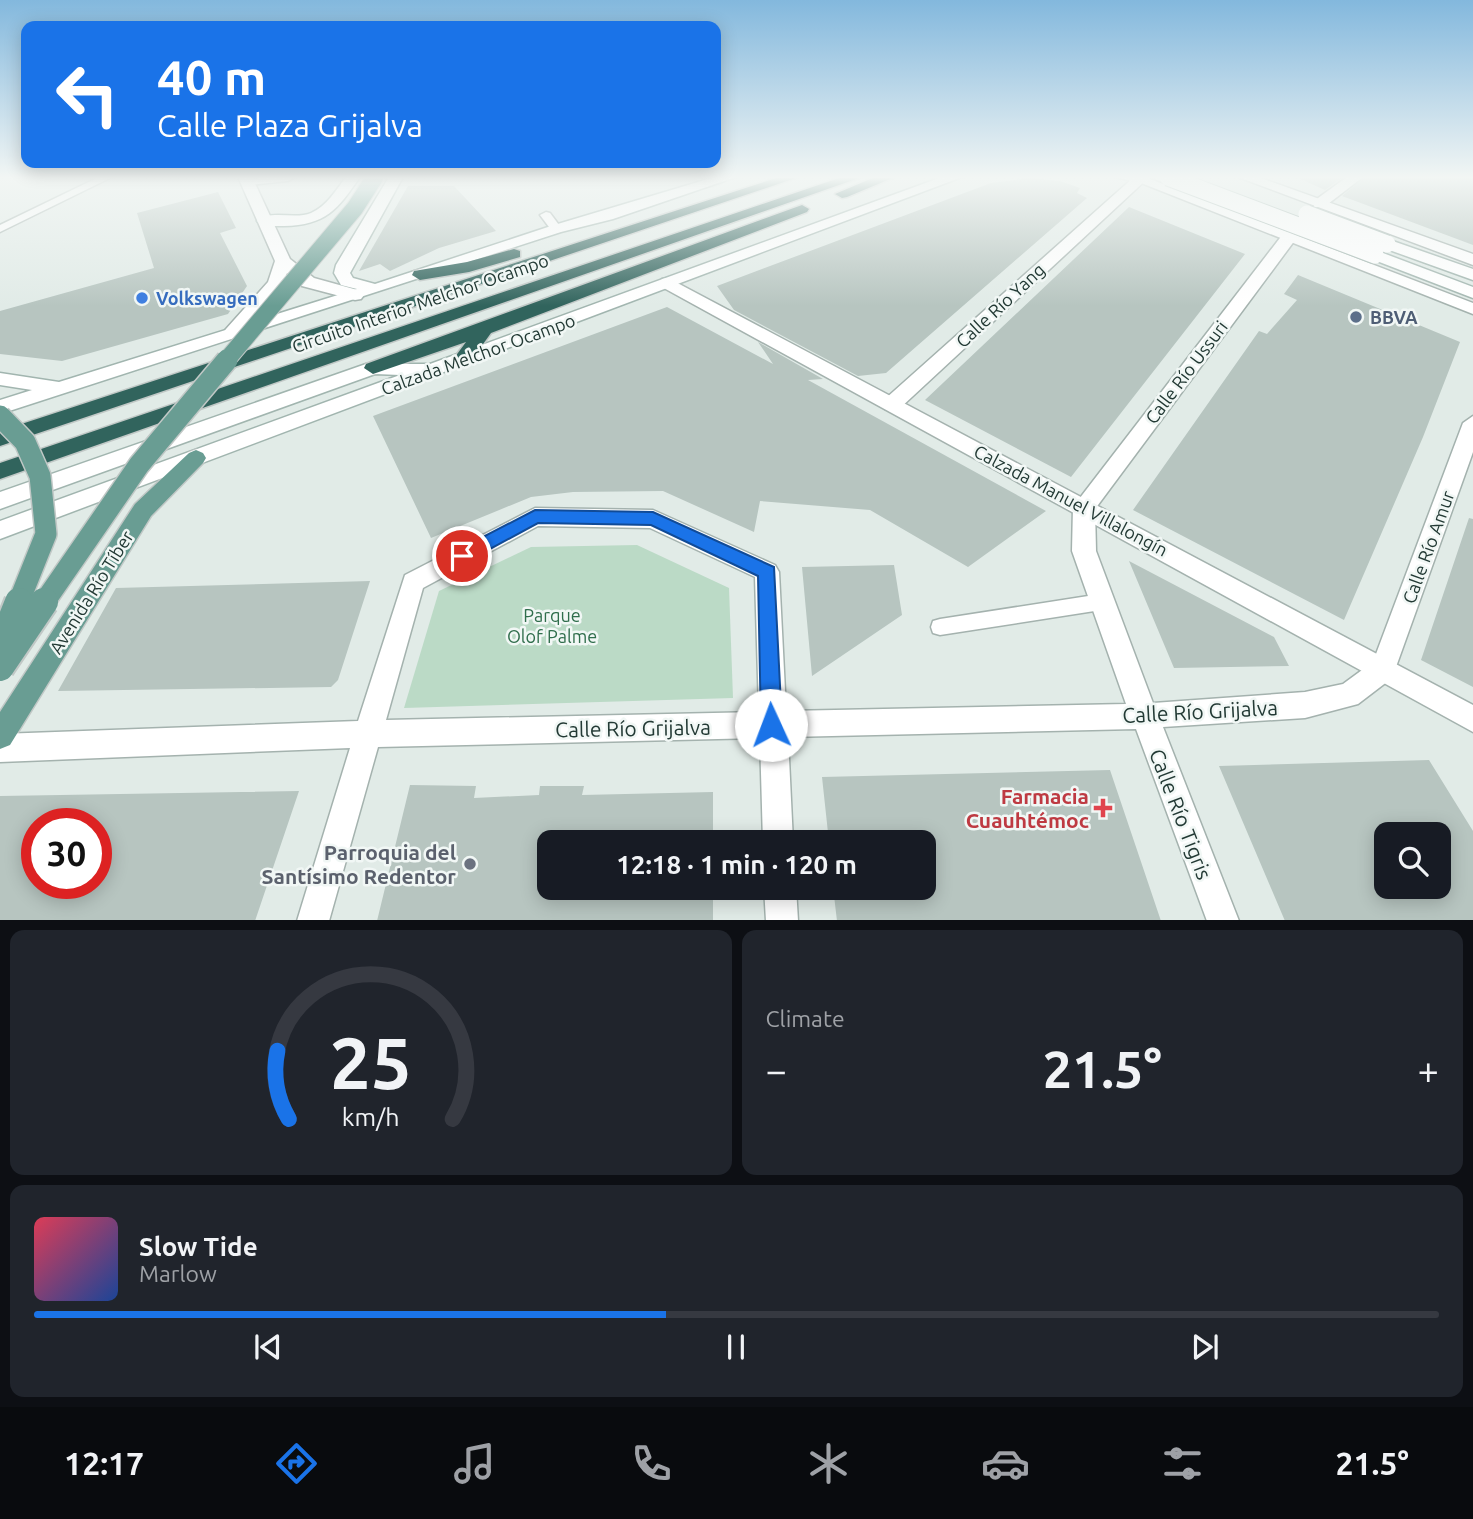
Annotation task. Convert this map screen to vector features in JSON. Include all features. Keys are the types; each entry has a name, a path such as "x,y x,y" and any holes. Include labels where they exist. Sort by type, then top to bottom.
{"highway":[{"name":"Circuito Interior Melchor Ocampo","path":"0,439 661,220"},
{"name":"Circuito Interior Melchor Ocampo","path":"0,471 724,220"},
{"path":"373,368 485,329 774,220"},
{"path":"420,275 469,267 541,247 615,235"},
{"path":"461,361 485,329"}],"main road":[{"path":"0,667 139,465 345,220"},
{"path":"0,416 25,442 40,476 46,534 0,649"},
{"name":"Avenida Río Tíber","path":"0,736 137,519 156,495 196,458"}],"street":[{"path":"283,220 265,221 283,261 308,282 355,295"},
{"path":"371,220 342,273 347,281 376,289"},
{"path":"0,407 420,275 551,222 571,220"},
{"name":"Calzada Melchor Ocampo","path":"0,530 839,220"},
{"name":"Calle Río Yang","path":"892,404 1092,220"},
{"path":"1243,220 1473,309"},
{"path":"1295,220 1381,249 1473,275"},
{"path":"1310,220 1381,249 1473,292"},
{"path":"1363,220 1473,260"},
{"name":"Calle Río Ussuri","path":"1084,507 1289,237"},
{"path":"232,334 276,283 283,261"},
{"name":"Calzada Manuel Villalongín","path":"668,283 1473,719"},
{"path":"0,501 373,368 440,369"},
{"path":"0,379 60,388"},
{"name":"Calle Río Amur","path":"1383,670 1473,424"},
{"name":"Calle Río Tigris","path":"1084,507 1084,551 1101,602 1223,920"},
{"path":"313,920 413,582 535,517 653,519 767,572 777,830"},
{"name":"Calle Río Grijalva","path":"0,748 368,734 1143,716 1305,705 1349,695 1383,670"},
{"path":"781,900 782,920"}],"lane":[{"path":"0,229 19,220"},
{"path":"940,627 1101,602"}],"green space":[{"name":"Parque Olof Palme","path":"637,545 729,588 733,698 404,708 439,591 531,547"}],"building":[{"name":"Volkswagen","path":"139,220 232,220 236,228 220,233 247,286 228,314 62,361 0,354 0,311 154,268"},
{"path":"388,220 486,220 496,231 439,248 390,271 380,264 359,271"},
{"path":"893,220 1062,220 886,373 858,376 734,310 717,286"},
{"path":"1115,220 1161,220 1245,254 1071,477 925,400"},
{"path":"1406,220 1473,220 1473,245"},
{"path":"1298,275 1460,342 1423,437 1344,620 1133,510 1259,331 1267,334 1297,300 1284,294"},
{"path":"667,307 773,364 758,342 823,379 808,380 1046,511 968,567 870,510 760,501 754,532 663,491 573,492 531,497 431,538 373,416"},
{"path":"1469,518 1473,519 1473,687 1421,660"},
{"path":"1129,561 1274,637 1289,666 1174,668"},
{"path":"894,565 902,615 812,676 802,567"},
{"path":"370,581 338,680 331,687 58,691 116,588"},
{"path":"1429,760 1473,831 1473,920 1285,920 1219,766"},
{"path":"1110,770 1161,920 837,920 835,900 936,900 936,830 828,830 822,777"},
{"name":"Parroquia del Santísimo Redentor","path":"410,785 476,786 474,798 539,795 540,786 584,786 582,795 713,792 713,830 537,830 537,900 713,900 713,920 377,920"},
{"path":"299,791 255,920 0,920 0,796"}],"place":[{"name":"Volkswagen","path":"142,298"},
{"name":"BBVA","path":"1356,317"},
{"name":"Farmacia Cuauhtémoc","path":"1103,808"},
{"name":"Parroquia del Santísimo Redentor","path":"470,864"}],"route":[{"path":"462,556 535,517 653,519 767,572 771,725"}]}
